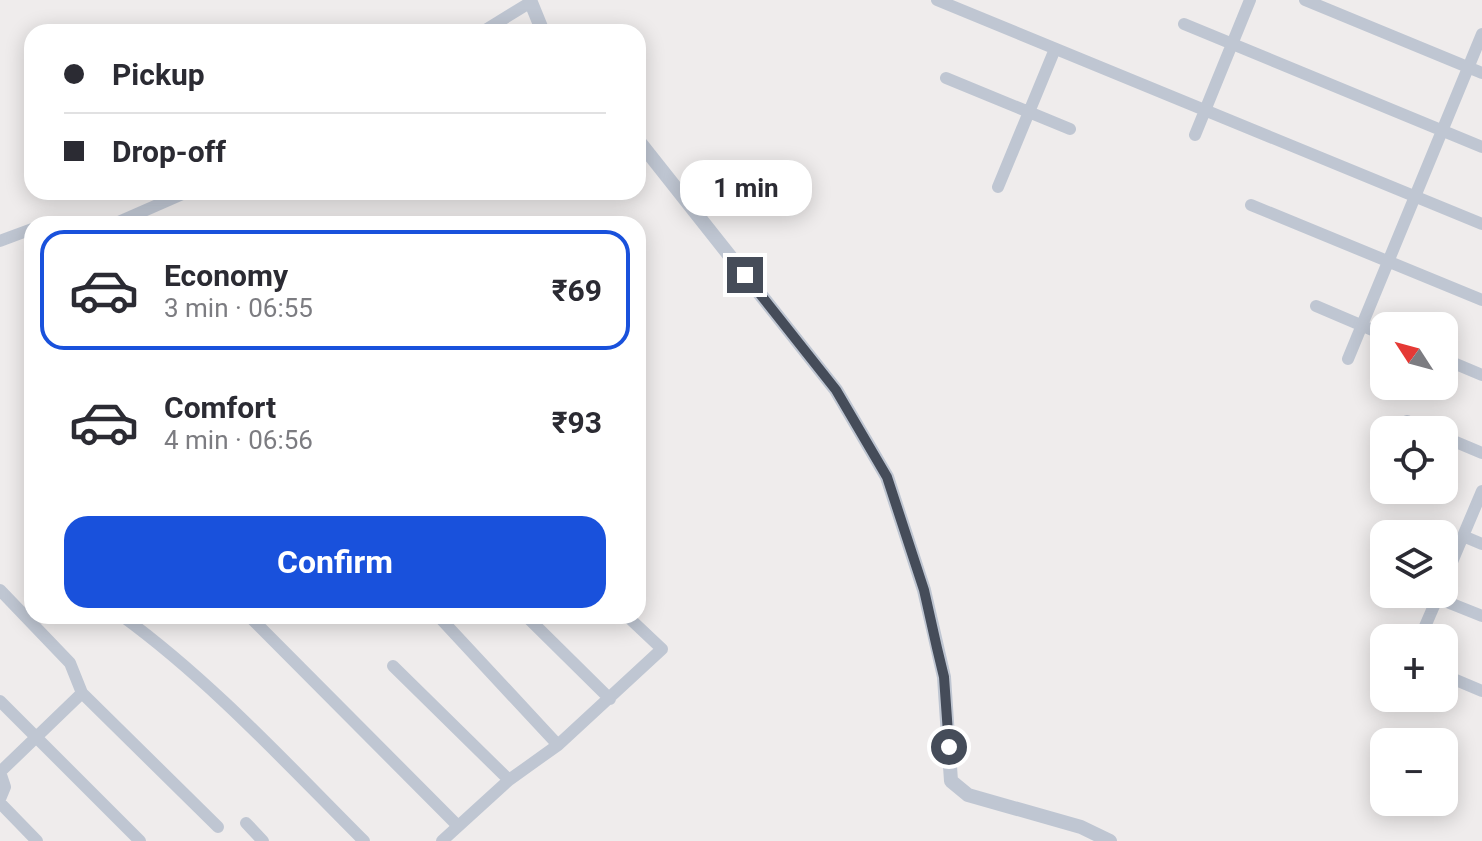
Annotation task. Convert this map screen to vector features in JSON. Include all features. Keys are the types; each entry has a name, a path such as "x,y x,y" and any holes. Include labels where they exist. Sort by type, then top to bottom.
{"street":[{"path":"937,0 955,4 1055,49 1482,224"},
{"path":"1195,135 1250,0"},
{"path":"1305,0 1482,73"},
{"path":"494,24 530,1 540,24"},
{"path":"1184,24 1482,147"},
{"path":"1348,359 1482,34"},
{"path":"998,187 1055,49"},
{"path":"946,78 1070,129"},
{"path":"646,150 836,390 887,477 924,590 944,677 951,781 968,795 1054,819 1110,841"},
{"path":"132,216 169,200"},
{"path":"1251,205 1482,300"},
{"path":"0,241 24,232"},
{"path":"1316,306 1370,329"},
{"path":"1458,365 1482,375"},
{"path":"1458,443 1482,453"},
{"path":"1458,548 1482,491"},
{"path":"1463,536 1482,544"},
{"path":"0,590 24,615"},
{"path":"1458,605 1482,616"},
{"path":"33,624 70,663 82,693 218,827"},
{"path":"133,624 219,695 364,841"},
{"path":"257,624 458,826"},
{"path":"446,624 558,745"},
{"path":"534,624 610,699"},
{"path":"442,841 509,780 558,745 662,649 635,624"},
{"path":"393,666 509,780"},
{"path":"1458,681 1482,691"},
{"path":"37,841 0,801 5,787 0,772 82,693"},
{"path":"0,701 140,841"},
{"path":"246,823 263,841"}],"route":[{"path":"745,275 836,390 887,477 924,590 944,677 949,747"}]}
